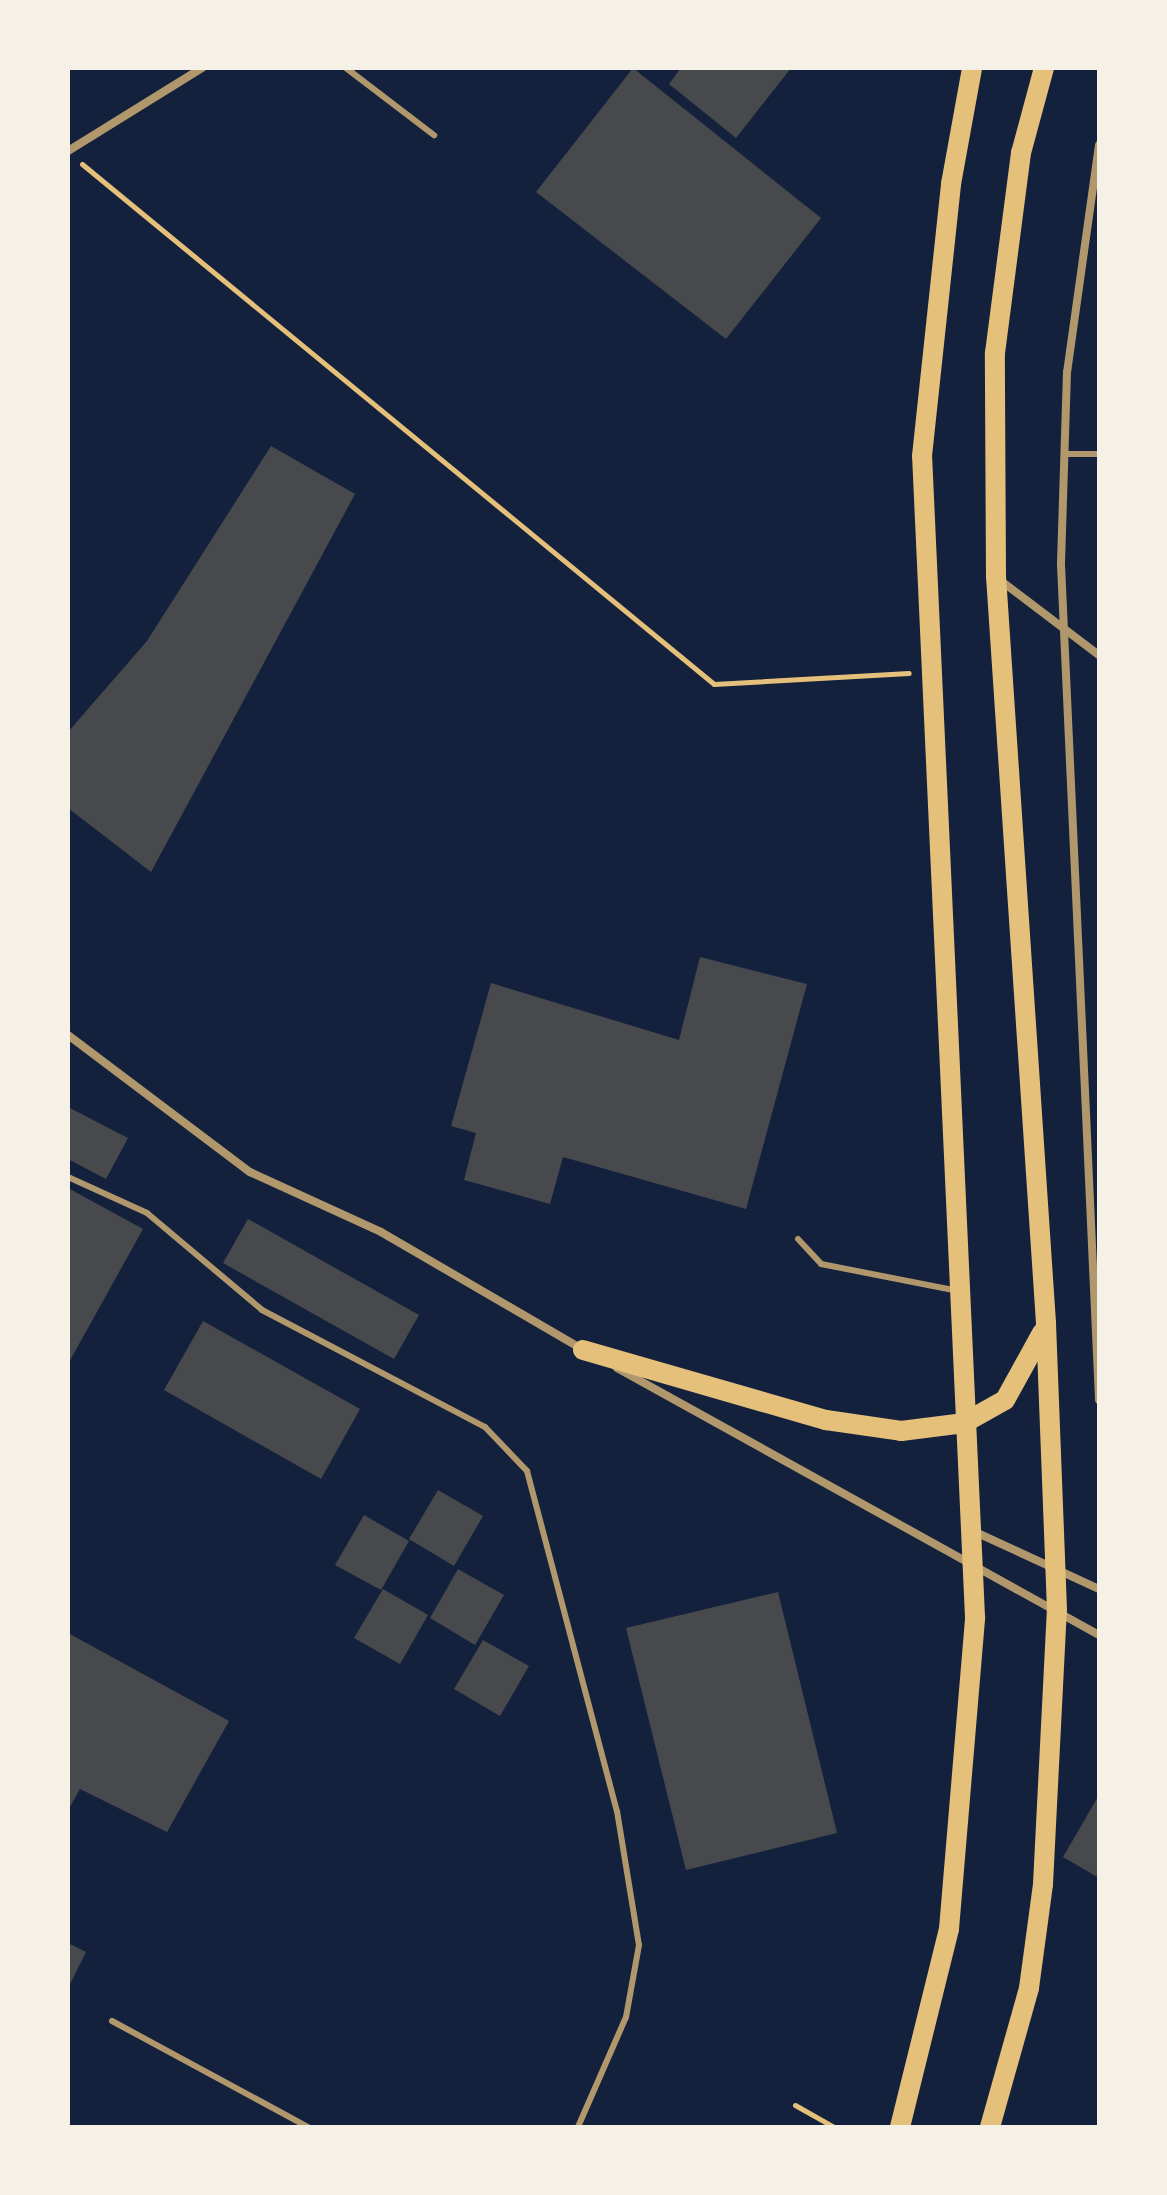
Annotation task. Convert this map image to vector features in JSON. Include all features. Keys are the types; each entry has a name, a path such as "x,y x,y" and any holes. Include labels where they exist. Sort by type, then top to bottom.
{"main road":[{"path":"990,2127 1029,1988 1043,1884 1057,1610 1046,1323 996,577 995,353 1021,153 1044,68"},
{"path":"900,2127 951,1914 965,1791 973,1565 958,1290 923,423 970,72"},
{"path":"583,1350 826,1420 901,1431 964,1423 1005,1400 1028,1368 1046,1323"}],"street":[{"path":"68,152 202,68"},
{"path":"1099,145 1067,372 1061,632 1073,730 1099,1400"},
{"path":"996,577 1061,632 1099,655"},
{"path":"68,1035 250,1172 381,1232 583,1350 1099,1635"},
{"path":"969,1529 1099,1589"}],"lane":[{"path":"346,68 434,135"},
{"path":"1065,454 1099,454"},
{"path":"68,1177 147,1213 262,1310 485,1427 527,1471 617,1811 639,1945 629,2007 578,2127"},
{"path":"798,1239 821,1264 958,1290"},
{"path":"112,2021 308,2127"}],"path":[{"path":"68,152 714,684 934,671"},
{"path":"795,2105 834,2127"}],"building":[{"path":"633,68 821,218 726,339 536,192"},
{"path":"681,68 791,68 736,138 669,84"},
{"path":"271,446 355,494 151,872 68,808 68,732 147,641"},
{"path":"700,957 807,984 746,1209 563,1157 550,1204 464,1180 476,1133 451,1126 491,983 679,1040"},
{"path":"68,1107 128,1138 106,1179 68,1159"},
{"path":"68,1188 143,1229 68,1364"},
{"path":"248,1219 419,1315 394,1359 223,1263"},
{"path":"203,1321 360,1409 321,1479 164,1390"},
{"path":"438,1490 483,1516 454,1566 409,1539"},
{"path":"364,1515 409,1541 381,1590 335,1565"},
{"path":"458,1569 504,1595 475,1645 430,1618"},
{"path":"383,1589 428,1615 400,1664 354,1638"},
{"path":"778,1592 837,1833 686,1870 626,1628"},
{"path":"68,1633 229,1721 167,1832 80,1789 68,1810"},
{"path":"483,1640 529,1666 500,1716 454,1689"},
{"path":"1099,1795 1099,1878 1063,1857"},
{"path":"68,1943 86,1952 68,1988"}]}
